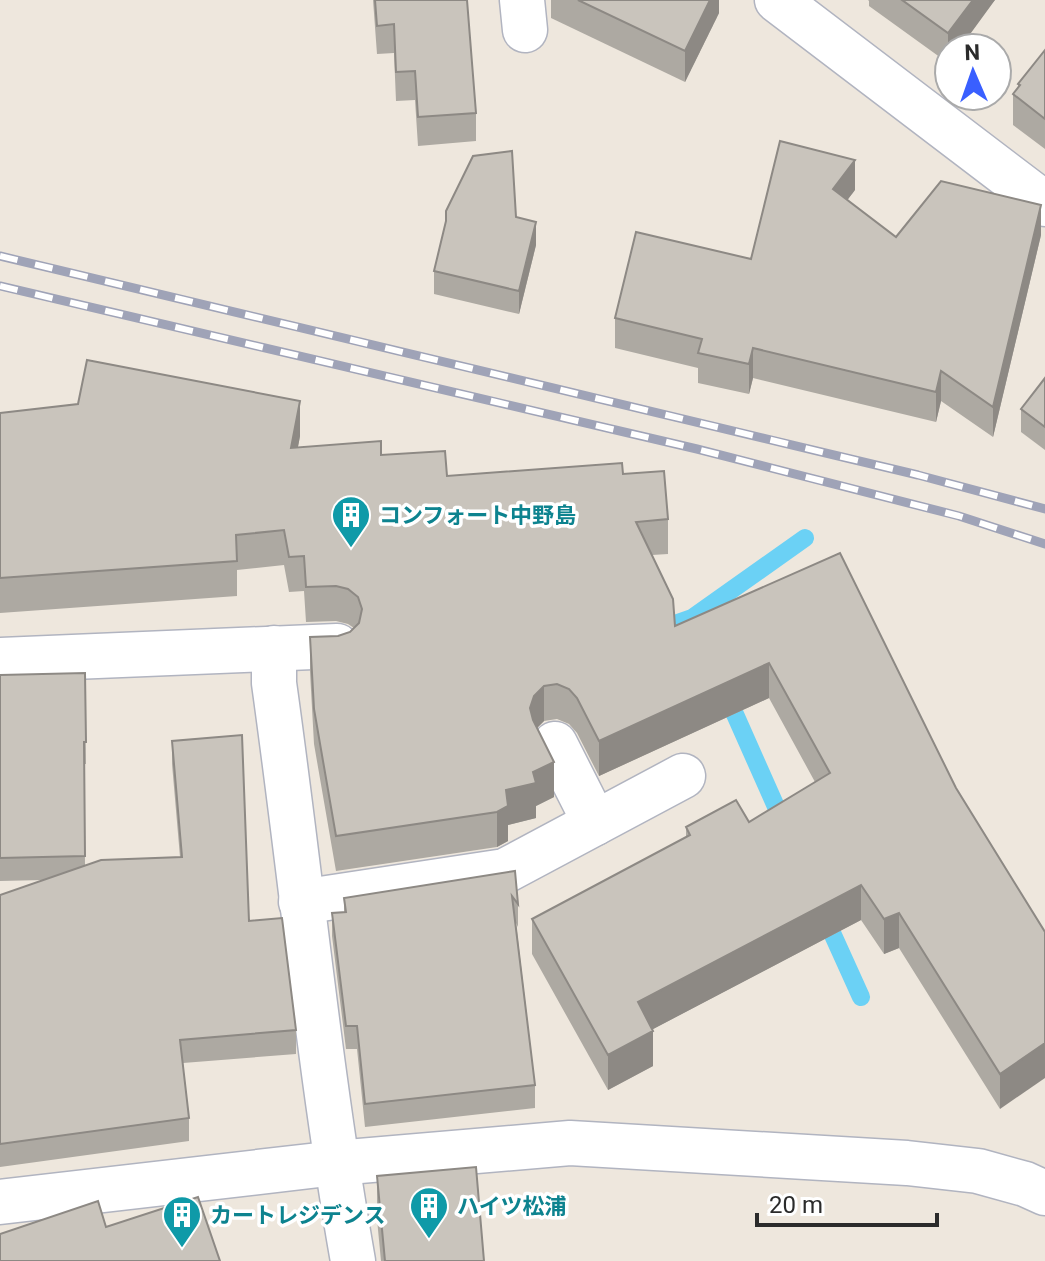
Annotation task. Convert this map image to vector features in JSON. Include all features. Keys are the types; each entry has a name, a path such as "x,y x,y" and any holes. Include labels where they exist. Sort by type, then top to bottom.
{"street":[{"path":"777,0 1045,204"},
{"path":"0,660 337,646"},
{"path":"274,648 274,683 301,902 336,1163 353,1261"},
{"path":"555,744 595,823"},
{"path":"301,902 505,871 683,776"},
{"path":"0,1202 336,1163 570,1143 907,1163 978,1171 1045,1193"}],"building":[{"path":"375,0 467,0 476,113 418,117 415,71 396,72 394,24 377,26"},
{"path":"578,0 710,0 685,51"},
{"path":"902,0 973,0 947,32"},
{"path":"1045,50 1045,119 1013,94"},
{"path":"780,141 855,160 833,189 896,237 941,181 1041,205 993,407 941,371 936,392 753,348 749,364 698,353 702,339 615,318 636,232 751,259"},
{"path":"512,151 516,217 536,222 519,291 434,271 446,211 473,156"},
{"path":"87,360 300,401 291,448 381,441 381,455 445,451 447,476 622,463 623,474 664,471 668,519 636,522 673,599 675,626 840,553 956,788 1045,932 1045,1043 1000,1074 899,913 884,919 861,885 638,1002 653,1031 608,1055 532,919 690,835 686,827 736,800 749,822 830,773 769,663 599,741 577,698 569,689 557,684 544,686 534,696 530,708 554,762 533,772 536,783 506,790 508,806 497,812 336,836 314,709 310,637 338,636 350,632 359,623 362,609 358,597 348,589 336,586 306,587 304,556 289,557 284,530 236,535 237,561 0,578 0,413 78,404"},
{"path":"1045,378 1045,427 1021,409"},
{"path":"85,673 85,856 0,858 0,675"},
{"path":"242,735 249,921 282,918 296,1030 180,1040 189,1118 0,1144 0,895 101,860 182,857 172,741"},
{"path":"515,871 518,904 512,896 535,1085 365,1104 357,1026 346,1026 332,913 346,912 344,898"},
{"path":"476,1167 484,1261 385,1261 377,1176"},
{"path":"198,1197 220,1261 0,1261 0,1234 98,1201 106,1227"}],"waterway":[{"path":"652,632 692,618 805,538"},
{"path":"726,694 785,827"},
{"path":"823,913 861,997"}],"railway":[{"path":"0,256 918,475 1045,509"},
{"path":"0,286 697,449 959,516 1045,544"}],"place":[{"name":"コンフォート中野島","path":"351,549"},
{"name":"ハイツ松浦","path":"429,1240"},
{"name":"カートレジデンス","path":"182,1249"}]}
